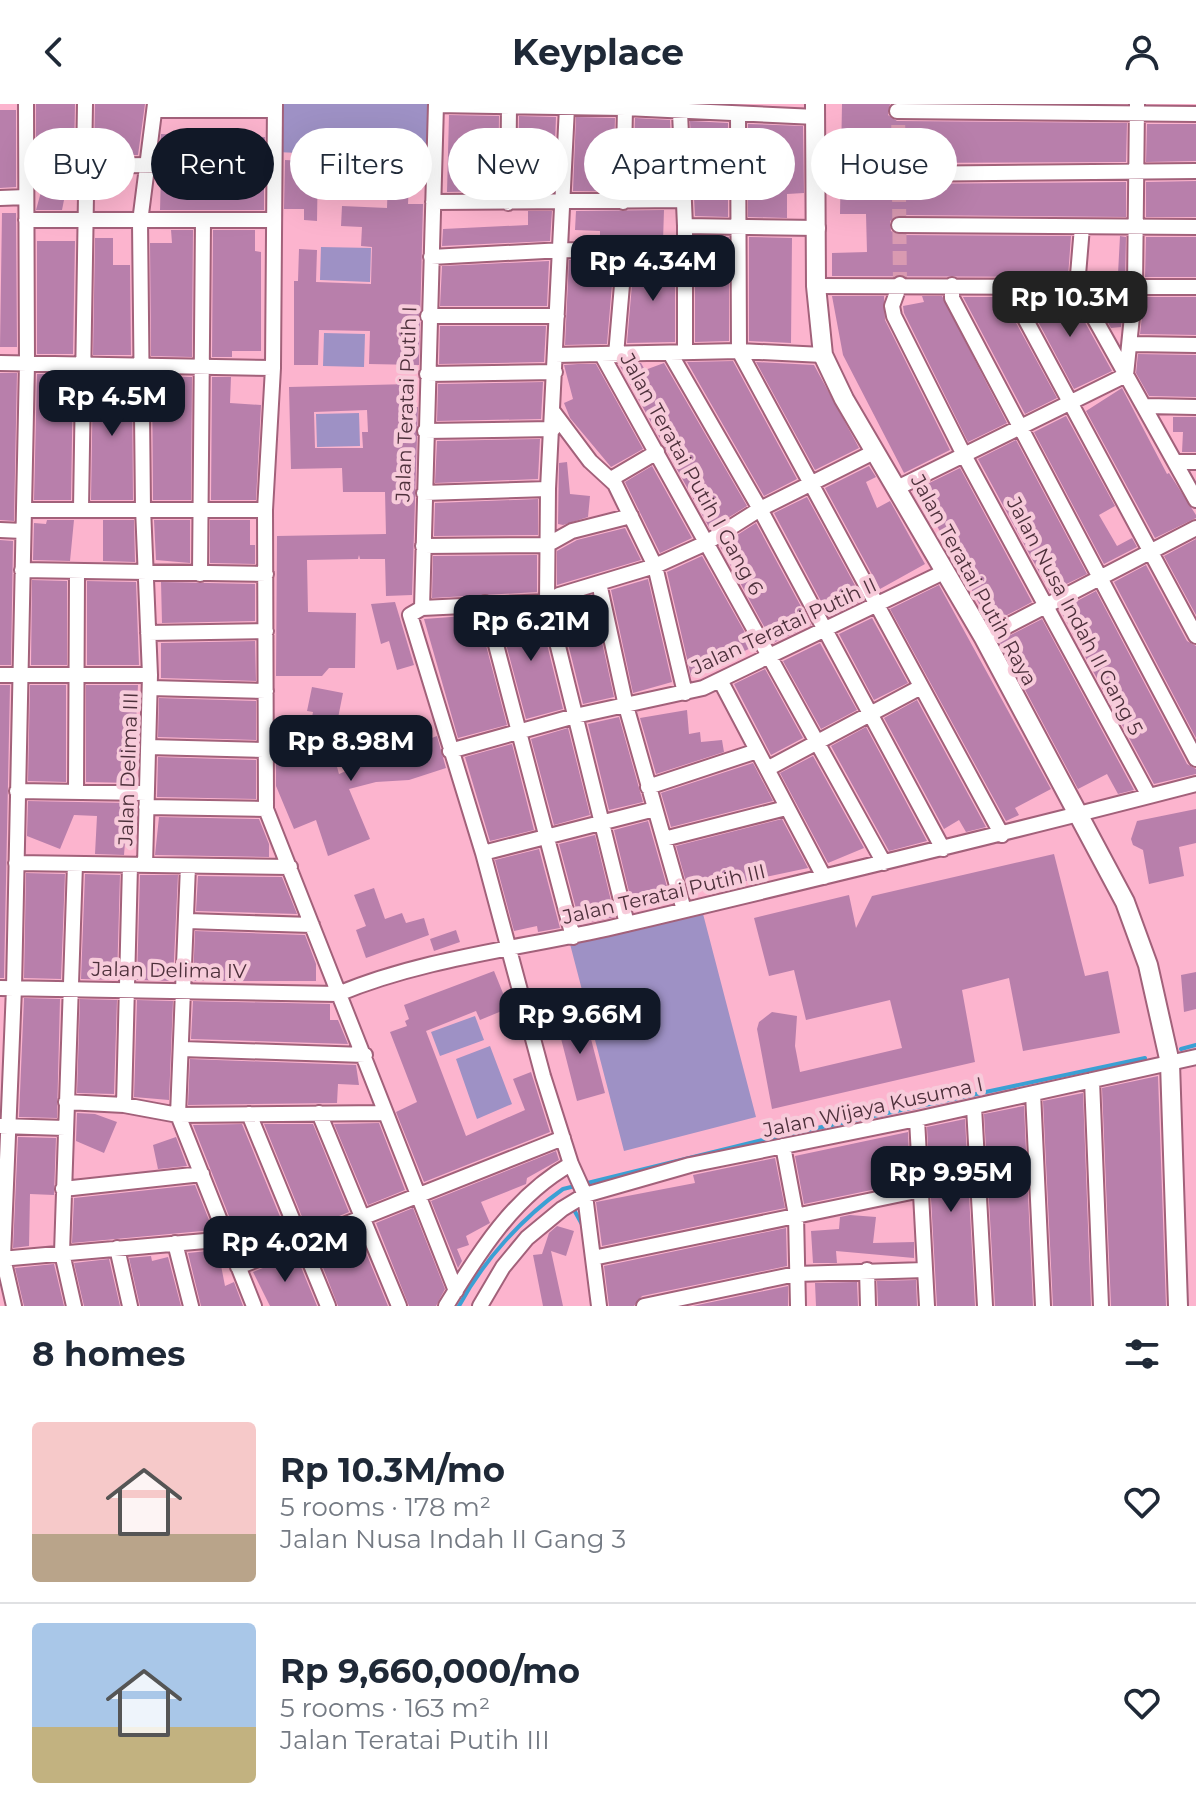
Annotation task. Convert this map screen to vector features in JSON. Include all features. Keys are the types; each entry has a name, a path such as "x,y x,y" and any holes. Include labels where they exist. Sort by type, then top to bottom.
{"street":[{"path":"26,104 26,128"},
{"path":"85,104 85,128"},
{"path":"436,104 738,114 816,110"},
{"name":"Jalan Teratai Putih I","path":"436,104 423,546 416,612 450,751 483,853 509,950"},
{"path":"155,107 275,107 274,164"},
{"name":"Jalan Delima III","path":"124,1105 128,989 138,865 147,800 150,682 144,574 140,222 155,107"},
{"path":"508,203 509,107"},
{"path":"567,107 563,250 548,489 547,602 627,924"},
{"path":"623,202 625,108"},
{"path":"897,111 1137,109 1196,114"},
{"path":"1126,375 1132,344 1135,287 1137,109"},
{"name":"Jalan Teratai Putih Raya","path":"816,110 816,286 823,355 984,638 1125,902 1158,999 1170,1063 1178,1306"},
{"path":"680,112 681,128"},
{"path":"738,114 741,226 739,351 919,688 1002,835"},
{"path":"135,164 151,164"},
{"path":"957,173 1196,171"},
{"path":"0,198 24,197"},
{"path":"14,1306 2,1258 7,988 16,863 27,364 26,200"},
{"path":"81,509 86,200"},
{"path":"273,200 273,368 265,510 266,809 456,1291"},
{"path":"433,202 684,200 678,353 943,849"},
{"path":"26,220 273,220"},
{"path":"200,574 203,221"},
{"path":"899,225 1196,227"},
{"path":"685,226 818,228"},
{"path":"1082,227 1077,287 1196,500"},
{"path":"431,257 563,250 684,251"},
{"path":"609,355 625,250"},
{"name":"Jalan Nusa Indah II Gang 5","path":"900,284 892,306 894,316 964,455 1149,796"},
{"path":"952,285 952,298 1018,429 1196,759"},
{"path":"1007,285 1196,636"},
{"path":"816,286 1077,287"},
{"path":"1135,287 1196,287"},
{"path":"428,316 557,316"},
{"path":"1132,344 1196,345"},
{"path":"555,355 739,351 823,355"},
{"name":"Jalan Teratai Putih I Gang 6","path":"609,355 706,543 819,741 884,863"},
{"path":"0,363 273,368"},
{"path":"427,374 555,372"},
{"path":"897,488 1071,405 1126,375"},
{"path":"1146,406 1196,407"},
{"path":"554,413 590,461 611,479 655,566 685,693"},
{"path":"425,431 553,429"},
{"path":"416,612 485,603 547,602 655,566 706,543 760,509 876,451"},
{"path":"611,479 657,452"},
{"path":"1177,462 1196,462"},
{"path":"424,493 548,489"},
{"path":"24,510 265,510"},
{"path":"423,546 547,545 572,531 631,516"},
{"path":"984,638 1152,554 1196,528"},
{"path":"0,530 23,531"},
{"path":"22,570 266,574"},
{"name":"Jalan Teratai Putih II","path":"450,751 575,716 685,693 825,631 946,571"},
{"path":"76,792 79,675 77,573"},
{"path":"599,583 626,706 684,910"},
{"path":"485,603 573,937"},
{"path":"148,633 266,631"},
{"name":"Jalan Delima III","path":"0,675 79,675 150,682"},
{"path":"720,680 824,877"},
{"path":"150,682 266,691"},
{"path":"767,769 919,688"},
{"path":"148,747 264,750"},
{"path":"648,787 757,751"},
{"name":"Jalan Teratai Putih III","path":"338,994 374,979 573,937 1002,835 1196,784"},
{"path":"17,791 76,792 266,809"},
{"path":"664,839 786,808"},
{"path":"483,853 655,809"},
{"path":"16,863 290,867"},
{"path":"74,1306 62,1253 75,864"},
{"path":"188,866 186,990 178,1115 254,1306"},
{"path":"188,921 312,925"},
{"path":"509,950 576,1188 593,1258 599,1306"},
{"name":"Jalan Delima IV","path":"7,988 338,994"},
{"path":"182,1049 365,1055"},
{"name":"Jalan Wijaya Kusuma I","path":"576,1188 974,1107 1196,1057"},
{"path":"1092,1080 1101,1306"},
{"path":"1033,1093 1043,1306"},
{"path":"66,1102 124,1105 178,1115 385,1113"},
{"path":"974,1107 985,1306"},
{"path":"319,1113 399,1306"},
{"path":"249,1114 328,1306"},
{"path":"917,1119 927,1306"},
{"path":"4,1126 65,1128"},
{"path":"238,1267 563,1138"},
{"path":"783,1146 796,1215 798,1306"},
{"path":"63,1189 202,1174"},
{"path":"446,1306 514,1209 546,1177 576,1188"},
{"path":"480,1306 503,1267 576,1188"},
{"path":"593,1258 921,1190"},
{"path":"2,1258 228,1239"},
{"path":"175,1243 191,1306"},
{"path":"117,1248 130,1306"},
{"path":"867,1270 868,1306"},
{"path":"644,1306 796,1274 925,1270"}],"shaded area":[{"path":"278,104 431,104 429,128 290,128 290,153 277,152"},
{"path":"321,247 371,248 370,282 320,280"},
{"path":"324,333 365,334 364,367 323,366"},
{"path":"359,413 360,446 317,447 316,414"},
{"path":"702,910 756,1117 624,1151 570,944"},
{"path":"475,1016 484,1040 440,1056 431,1032"},
{"path":"490,1046 512,1104 477,1119 456,1059"}],"building":[{"path":"36,104 75,104 75,128 36,128"},
{"path":"95,104 145,104 138,155 135,155 135,128 95,128"},
{"path":"842,104 890,104 888,115 897,121 1127,123 1126,162 957,163 957,128 842,128"},
{"path":"0,110 16,110 16,187 0,188"},
{"path":"449,115 499,116 499,128 449,128"},
{"path":"519,116 556,117 556,128 519,128"},
{"path":"576,117 615,118 615,128 584,128 584,191 573,191"},
{"path":"635,118 670,120 670,128 635,128"},
{"path":"690,121 728,123 728,128 690,128"},
{"path":"748,124 803,126 804,193 795,194 795,128 748,128"},
{"path":"1147,124 1196,124 1196,161 1146,162"},
{"path":"285,160 290,160 290,200 317,200 317,221 304,220 304,209 284,209"},
{"path":"1196,181 1196,217 1146,217 1146,182"},
{"path":"1126,182 1126,217 899,215 890,221 891,231 899,235 1071,236 1068,277 832,276 832,253 867,252 866,214 840,214 840,200 957,200 957,183"},
{"path":"39,200 64,200 62,210 36,210"},
{"path":"160,200 264,200 264,210 160,210"},
{"path":"387,200 423,204 419,365 369,364 370,331 319,330 318,365 294,365 294,281 298,281 299,249 317,250 316,282 371,284 372,247 361,246 362,227 341,226 342,206 387,208"},
{"path":"694,200 728,200 728,217 695,216"},
{"path":"748,200 787,200 787,218 748,217"},
{"path":"664,210 663,241 600,240 600,231 575,230 576,211"},
{"path":"528,211 552,211 550,241 442,246 443,229 528,225"},
{"path":"2,213 16,213 17,347 0,347"},
{"path":"171,230 193,230 192,357 151,356 150,243 172,243"},
{"path":"213,230 255,230 255,251 261,252 261,351 232,351 232,357 212,357"},
{"path":"695,236 729,237 729,341 695,342"},
{"path":"1120,236 1126,237 1121,327 1111,328 1087,285 1088,274 1118,274"},
{"path":"749,237 792,238 791,343 749,341"},
{"path":"1146,237 1196,237 1196,277 1145,277"},
{"path":"95,238 113,238 113,265 130,265 131,355 93,355"},
{"path":"37,241 75,241 73,354 37,354"},
{"path":"569,260 614,260 607,344 565,345"},
{"path":"549,261 547,306 440,306 442,266"},
{"path":"634,261 675,261 675,342 627,343"},
{"path":"832,296 884,296 885,320 950,450 904,473 843,355"},
{"path":"922,296 942,296 1007,423 968,442 904,313 903,306 924,302"},
{"path":"963,297 1002,297 1057,398 1025,414"},
{"path":"1025,297 1071,297 1112,371 1074,389"},
{"path":"1144,297 1196,297 1196,335 1140,334"},
{"path":"440,326 546,326 544,362 439,364"},
{"path":"1138,354 1196,355 1196,397 1149,396 1136,373"},
{"path":"733,361 797,479 764,496 687,362"},
{"path":"756,362 814,365 859,448 815,470"},
{"path":"641,363 645,370 664,363 747,506 710,529 619,364"},
{"path":"596,364 643,449 611,467 570,418 564,403 573,399 564,365"},
{"path":"0,373 17,373 14,521 0,520"},
{"path":"37,374 73,374 71,500 34,500"},
{"path":"93,375 132,375 133,500 91,500"},
{"path":"152,376 192,377 191,500 153,500"},
{"path":"212,377 231,377 230,403 261,405 256,500 211,500"},
{"path":"543,382 541,419 437,421 438,384"},
{"path":"410,384 410,407 418,407 412,595 386,596 385,559 360,559 359,555 358,559 307,560 308,612 356,613 355,668 329,668 322,676 276,676 277,536 386,534 385,492 343,492 342,468 291,469 289,387","holes":["367,410 368,432 362,432 363,448 315,448 314,412"]},
{"path":"1122,388 1167,474 1196,515 1196,518 1155,538 1086,411"},
{"path":"1066,416 1115,506 1099,515 1117,546 1132,538 1137,547 1104,564 1034,432"},
{"path":"1173,417 1196,417 1196,452 1182,452 1183,432 1173,432"},
{"path":"540,439 538,479 435,483 437,441"},
{"path":"1016,440 1087,574 1050,592 978,459"},
{"path":"567,462 570,494 590,496 588,517 563,525 558,524 559,463"},
{"path":"652,466 692,538 660,553 625,482"},
{"path":"869,466 876,477 866,482 877,508 890,501 925,564 880,589 825,488"},
{"path":"960,468 1032,602 990,624 917,489"},
{"path":"807,497 863,600 829,616 774,513"},
{"path":"538,499 538,535 434,536 435,503"},
{"path":"47,520 74,520 70,561 33,560 34,523 46,524"},
{"path":"103,520 134,520 135,562 103,561"},
{"path":"154,520 190,520 190,563 156,560"},
{"path":"210,520 250,520 250,545 255,545 255,564 210,563"},
{"path":"756,523 811,625 773,643 720,546"},
{"path":"625,528 641,560 557,585 557,551 577,540"},
{"path":"1196,539 1196,615 1164,556"},
{"path":"0,540 13,541 11,665 0,665"},
{"path":"537,555 537,592 432,598 433,556"},
{"path":"702,556 753,647 691,676 667,572"},
{"path":"1146,565 1187,641 1196,646 1196,738 1114,582"},
{"path":"648,579 672,682 633,693 611,590"},
{"path":"32,580 67,581 67,665 31,665"},
{"path":"87,581 136,582 139,665 87,665"},
{"path":"161,582 255,584 255,621 162,623"},
{"path":"939,585 1051,789 1015,808 1019,815 1006,821 890,609"},
{"path":"1096,591 1187,764 1196,769 1196,774 1154,784 1060,610"},
{"path":"592,596 614,697 583,704 559,607"},
{"path":"395,602 414,665 397,670 389,641 381,644 371,604"},
{"path":"539,612 563,709 526,719 498,614"},
{"path":"478,615 507,725 458,738 424,619"},
{"path":"872,618 908,683 874,700 839,634"},
{"path":"1042,619 1134,790 1118,794 1107,774 1078,789 999,641"},
{"path":"255,641 256,681 161,678 161,643"},
{"path":"820,643 857,710 821,729 783,661"},
{"path":"765,669 803,738 771,755 734,684"},
{"path":"0,685 10,685 4,978 0,978"},
{"path":"30,685 66,685 66,782 28,781"},
{"path":"86,685 138,685 133,783 86,782"},
{"path":"312,687 343,693 338,718 328,721 325,730 310,727 313,712 307,711"},
{"path":"159,698 256,701 256,740 158,737"},
{"path":"917,700 986,827 966,832 959,820 944,829 884,718"},
{"path":"687,710 689,734 700,732 701,742 722,740 724,752 656,774 640,718"},
{"path":"619,717 643,802 609,810 588,724"},
{"path":"423,718 429,739 437,736 446,768 409,780 376,782 349,789 370,839 328,856 316,820 294,829 276,786 276,755 316,752 317,762 334,756 339,774 358,766 357,760 393,750 387,729"},
{"path":"866,727 927,841 889,851 831,746"},
{"path":"568,728 590,815 554,825 531,739"},
{"path":"512,744 534,830 490,841 465,757"},
{"path":"813,756 864,848 828,863 780,773"},
{"path":"158,757 256,760 256,799 157,797"},
{"path":"753,763 773,801 671,827 661,793"},
{"path":"28,801 128,803 124,855 95,854 97,816 74,815 60,849 27,836"},
{"path":"1196,809 1196,843 1179,847 1184,876 1149,884 1143,850 1133,845 1131,839 1137,821"},
{"path":"159,817 259,819 269,844 269,857 155,855"},
{"path":"782,819 808,868 689,893 676,846"},
{"path":"648,821 670,897 633,908 614,830"},
{"path":"595,835 615,917 580,924 559,844"},
{"path":"539,849 560,928 538,932 537,926 514,931 495,860"},
{"path":"1054,854 1085,976 1108,971 1120,1033 1023,1051 1009,978 962,990 975,1062 772,1109 757,1029 759,1022 772,1012 797,1016 795,1046 800,1072 902,1048 890,1000 806,1020 794,970 769,976 754,918 849,895 856,928 872,896"},
{"path":"26,873 65,874 61,979 24,978"},
{"path":"85,874 120,875 117,980 81,979"},
{"path":"140,875 178,875 173,981 137,980"},
{"path":"198,876 282,877 297,914 196,911"},
{"path":"374,888 385,919 402,913 406,923 424,918 429,935 366,958 356,930 366,926 354,895"},
{"path":"456,930 460,942 434,951 430,939"},
{"path":"195,931 305,935 316,964 316,981 193,981"},
{"path":"494,971 509,1008 480,1020 476,1011 426,1031 466,1136 525,1110 513,1079 531,1072 550,1132 424,1182 396,1112 417,1102 390,1032 407,1026 405,1021 409,1019 404,1005"},
{"path":"1196,972 1196,1009 1184,1012 1181,975"},
{"path":"24,998 60,999 57,1118 19,1117"},
{"path":"80,999 117,1000 114,1094 77,1093"},
{"path":"137,1000 173,1001 169,1100 134,1097"},
{"path":"193,1001 330,1004 330,1020 338,1020 348,1044 191,1039"},
{"path":"584,1012 605,1093 577,1101 556,1019"},
{"path":"190,1059 356,1065 359,1085 338,1084 337,1103 188,1105"},
{"path":"1158,1076 1166,1306 1111,1306 1102,1088"},
{"path":"1083,1093 1091,1306 1053,1306 1043,1101"},
{"path":"1024,1106 1033,1306 995,1306 984,1114"},
{"path":"77,1113 95,1114 117,1122 104,1153 76,1141"},
{"path":"965,1119 975,1306 937,1306 927,1127"},
{"path":"379,1123 405,1190 368,1205 334,1124"},
{"path":"242,1124 288,1236 244,1254 193,1125"},
{"path":"264,1124 313,1124 349,1212 307,1229"},
{"path":"908,1132 910,1182 804,1204 795,1156"},
{"path":"18,1137 56,1138 54,1195 30,1194 29,1246 13,1248"},
{"path":"176,1137 187,1166 158,1169 153,1145"},
{"path":"556,1151 559,1160 527,1178 526,1184 481,1202 490,1223 466,1236 469,1245 457,1249 462,1261 458,1268 431,1201"},
{"path":"775,1158 785,1208 602,1246 596,1202 695,1183 693,1175"},
{"path":"195,1185 213,1230 72,1243 74,1198"},
{"path":"413,1208 445,1289 436,1306 409,1306 376,1223"},
{"path":"840,1217 876,1217 873,1243 914,1242 914,1258 836,1251 837,1263 813,1263 811,1231 839,1229"},
{"path":"557,1226 574,1231 566,1256 551,1251 563,1306 543,1306 533,1255 542,1254 549,1233"},
{"path":"786,1228 787,1266 642,1296 634,1306 609,1306 604,1266"},
{"path":"357,1231 388,1306 338,1306 315,1247"},
{"path":"218,1250 225,1286 234,1282 243,1306 201,1306 188,1253"},
{"path":"296,1255 317,1306 270,1306 253,1272"},
{"path":"151,1256 152,1261 168,1257 181,1306 140,1306 129,1258"},
{"path":"109,1259 120,1306 84,1306 74,1263"},
{"path":"54,1264 64,1306 24,1306 15,1268"},
{"path":"916,1280 917,1306 878,1306 877,1281"},
{"path":"857,1282 858,1306 816,1306 815,1283"},
{"path":"788,1286 788,1306 693,1306"}],"waterway":[{"path":"1181,1049 1196,1045"},
{"path":"459,1306 505,1242 533,1213 563,1189 766,1139 1145,1058"},
{"path":"573,1208 584,1228"}],"tunnel":[{"path":"898,104 900,284"}]}
